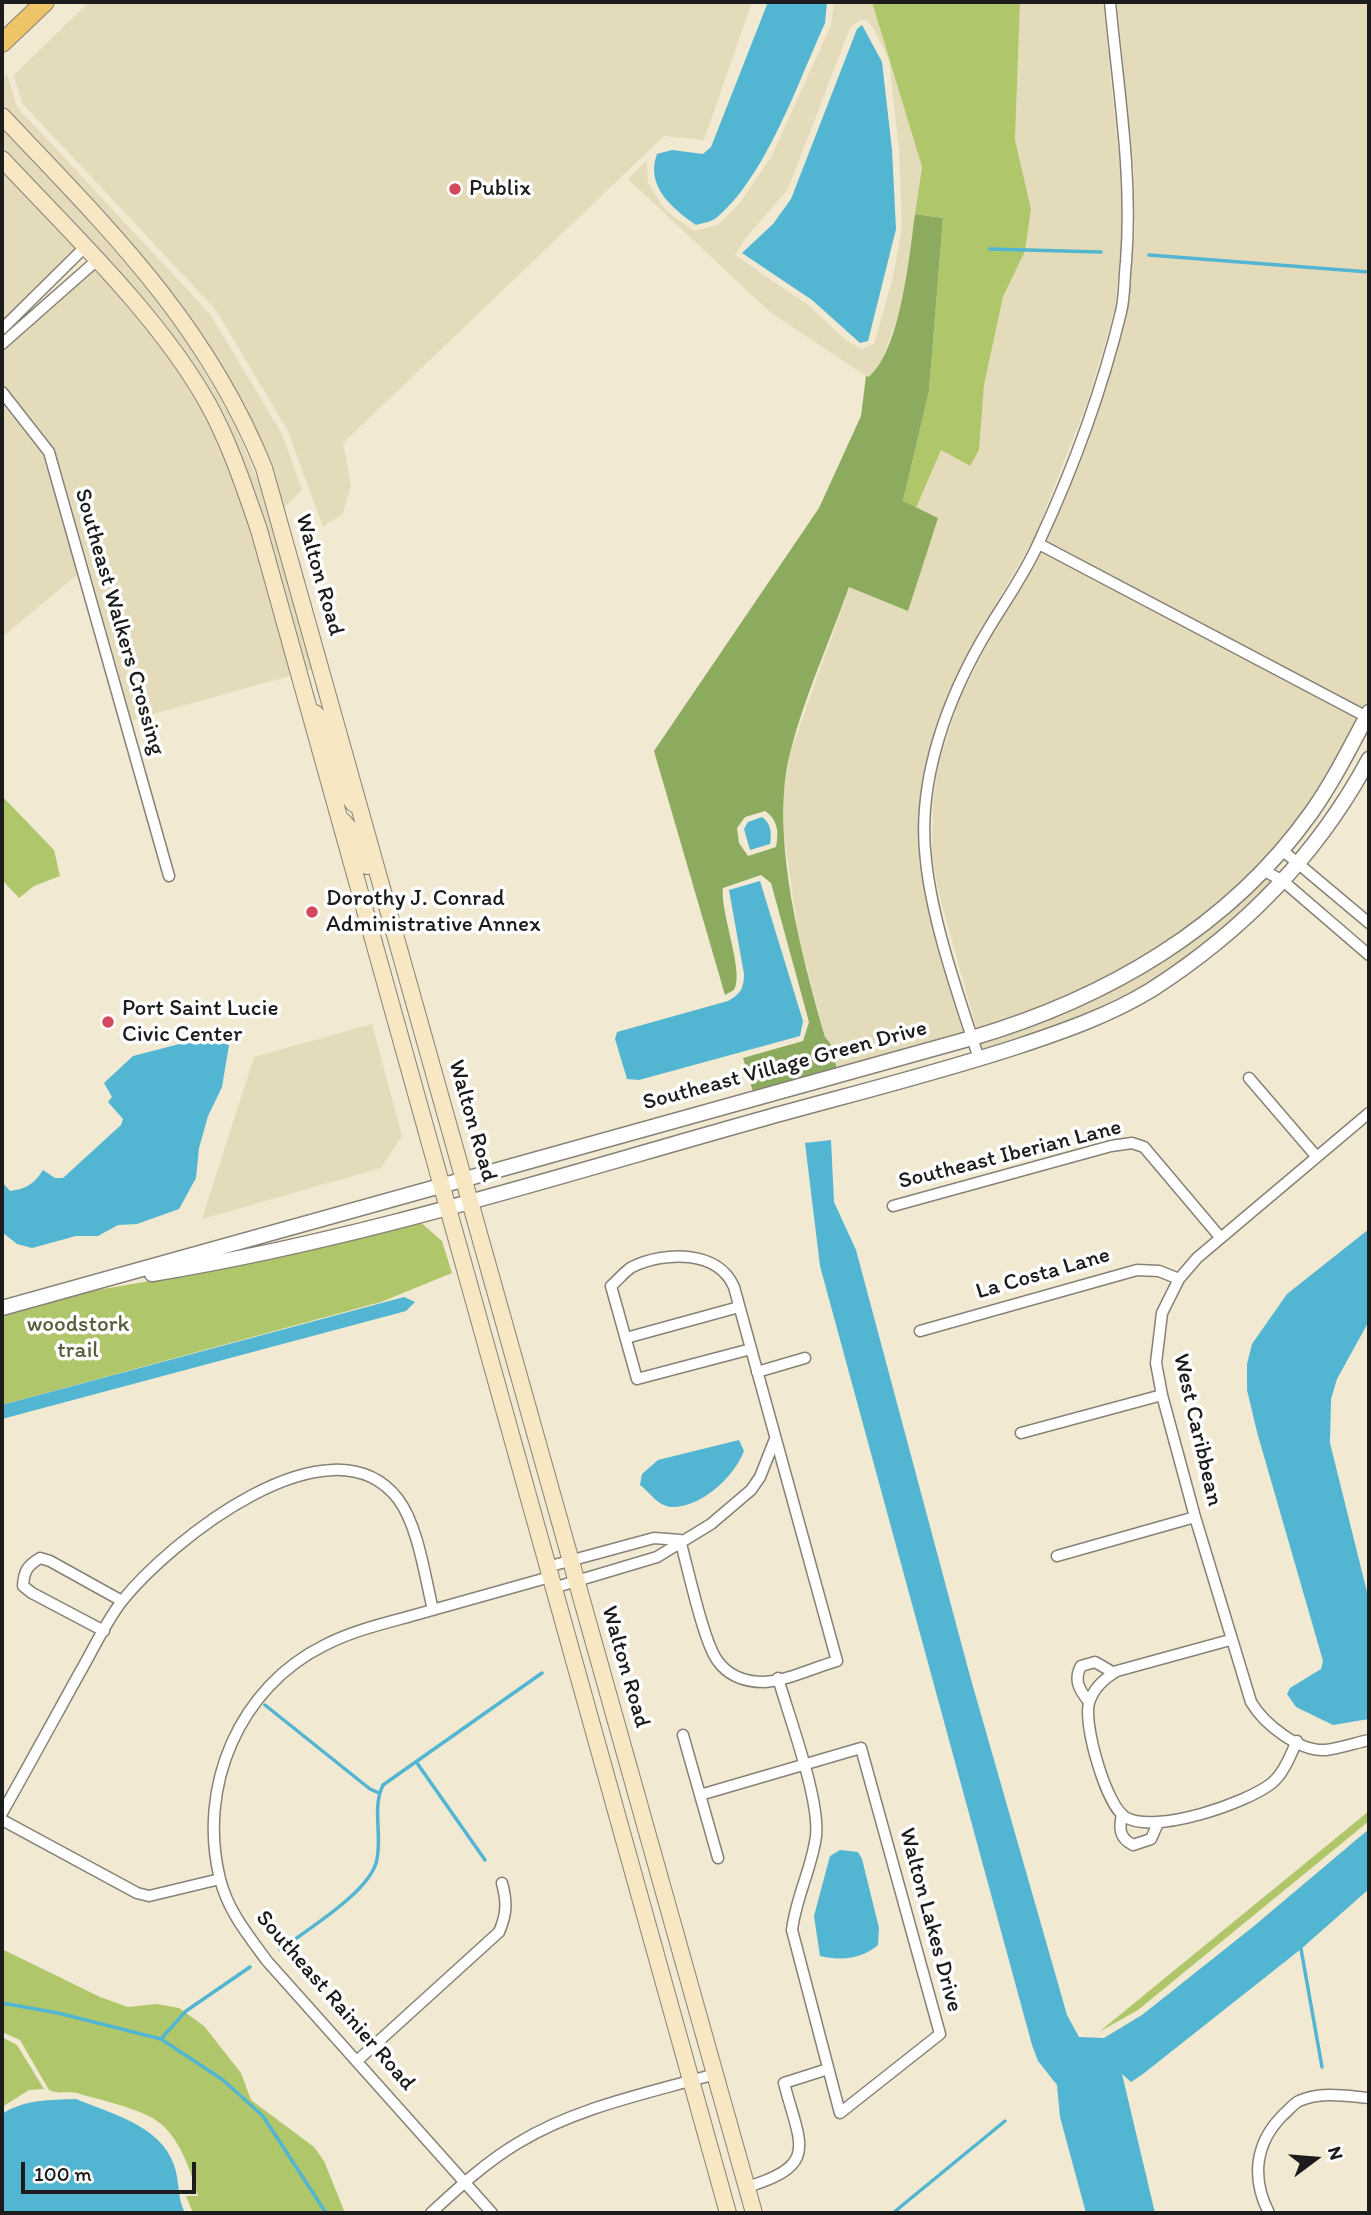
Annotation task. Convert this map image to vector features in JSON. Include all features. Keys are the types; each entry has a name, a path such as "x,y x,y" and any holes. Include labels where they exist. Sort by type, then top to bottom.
{"main road":[{"path":"2,43 45,2"},
{"name":"Walton Road","path":"2,116 173,304 203,347 245,421 267,479 754,2213"},
{"name":"Walton Road","path":"2,159 165,338 207,402 233,456 260,530 728,2213"},
{"path":"309,706 327,729 349,799 364,817"},
{"path":"340,818 356,836 376,893 395,932"}],"street":[{"path":"979,1059 930,886 925,859 926,802 936,748 953,698 987,630 1039,544 1095,402 1122,309 1128,232 1127,168 1110,2"},
{"path":"2,329 84,248"},
{"path":"2,344 96,261"},
{"name":"Southeast Walkers Crossing","path":"2,392 49,452 169,876"},
{"path":"1039,544 1368,715"},
{"name":"Southeast Village Green Drive","path":"2,1308 972,1038 1048,1013 1117,981 1177,945 1263,870 1311,812 1368,715"},
{"name":"Southeast Village Green Drive","path":"99,1282 232,1260 449,1207 979,1059 1083,1024 1149,991 1225,937 1298,865 1347,800 1369,759"},
{"path":"1282,850 1369,923"},
{"path":"1263,870 1283,881 1369,955"},
{"path":"1249,1078 1316,1156"},
{"name":"West Caribbean","path":"1369,1113 1220,1237 1178,1279 1162,1313 1156,1363 1230,1640 1244,1686 1258,1714 1297,1741 1324,1750 1369,1740"},
{"name":"Southeast Iberian Lane","path":"893,1206 1111,1146 1132,1143 1151,1152 1220,1237"},
{"path":"680,1540 716,1659 727,1671 744,1680 767,1682 837,1661 751,1349 729,1276 706,1258 666,1258 631,1268 611,1286 638,1379 751,1349"},
{"name":"La Costa Lane","path":"920,1331 1136,1270 1159,1271 1178,1279"},
{"path":"626,1338 739,1307"},
{"path":"757,1372 805,1358"},
{"path":"1021,1433 1163,1395"},
{"path":"550,1578 577,1581 657,1557 680,1540 711,1524 751,1490 760,1477 775,1439"},
{"path":"2,1813 122,1601 191,1535 265,1489 308,1473 346,1468 371,1477 396,1497 407,1513 433,1609"},
{"path":"1057,1556 1195,1517"},
{"path":"550,1578 571,1561 654,1538 680,1540"},
{"path":"104,1631 23,1586 24,1574 29,1564 40,1558 50,1561 122,1601"},
{"name":"Southeast Rainier Road","path":"492,2213 267,1961 235,1918 220,1879 214,1832 216,1788 232,1739 259,1695 291,1666 324,1645 433,1609 550,1578"},
{"path":"1230,1640 1114,1673 1101,1684 1089,1702 1087,1715 1109,1797 1122,1814 1139,1821 1158,1823 1214,1809 1257,1793 1281,1773 1297,1741"},
{"path":"1089,1702 1078,1685 1077,1677 1081,1666 1094,1662 1114,1673"},
{"name":"Walton Lakes Drive","path":"700,1795 803,1765 861,1748 940,2034 840,2113 792,1930 796,1902 813,1852 816,1832 814,1805 803,1765 778,1678"},
{"path":"683,1735 718,1858"},
{"path":"1122,1814 1119,1827 1122,1835 1133,1845 1151,1839 1158,1823"},
{"path":"2,1820 137,1893 149,1896 220,1879"},
{"path":"358,2060 499,1932 506,1917 507,1901 502,1883"},
{"path":"747,2187 784,2173 794,2165 801,2151 784,2083 828,2069"},
{"path":"431,2213 503,2152 543,2130 612,2103 715,2074"},
{"path":"1269,2213 1259,2194 1258,2155 1269,2130 1298,2101 1330,2094 1369,2098"}],"shaded area":[{"path":"89,2 752,2 704,140 664,136 343,443 351,486 343,513 323,527 288,431 216,310 22,103 14,75"},
{"path":"834,2 872,2 922,167 902,305 879,368 869,378 770,312 628,179 647,160 648,183 666,211 694,231 718,225 739,204 771,157 831,25","holes":["860,20 867,20 889,61 899,149 902,229 892,281 874,344 862,349 847,341 808,305 735,255 745,239 788,189 850,28"]},
{"path":"1020,2 1103,2 1120,169 1122,232 1115,308 1088,400 1033,541 981,628 947,696 926,760 920,802 919,861 927,901 964,1034 837,1069 830,1043 825,1037 799,937 784,836 784,792 790,753 850,586 938,518 916,508 941,450 969,466 979,450 984,385 1003,297 1025,251 1031,209 1015,140"},
{"path":"1117,2 1369,2 1369,698 1364,708 1047,541 1101,403 1128,310 1135,232 1134,168"},
{"path":"7,74 17,107 210,314 282,434 302,490 283,509 251,418 209,344 179,301 141,257 2,107 2,79"},
{"path":"2,126 165,304 231,417 267,502 315,669 306,671 239,453 89,244 2,150"},
{"path":"2,169 75,248 2,319"},
{"path":"95,270 159,342 201,405 227,458 253,532 293,675 132,720 55,449 2,382 2,352"},
{"path":"2,403 43,455 78,574 2,637"},
{"path":"1041,553 1358,719 1306,809 1262,863 1208,913 1173,940 1114,976 1045,1008 977,1030 940,898 932,858 933,802 939,762 959,700 993,633"},
{"path":"1263,878 1273,883 1213,939 1153,981 1055,1028 983,1051 980,1042 1050,1019 1121,986 1181,950"},
{"path":"372,1024 402,1136 381,1168 202,1219 254,1057"}],"green space":[{"path":"872,2 1020,2 1015,140 1031,209 1025,251 1003,297 984,385 979,450 970,466 941,450 916,508 903,501 929,391 943,218 915,214 922,167"},
{"path":"915,214 943,218 929,391 903,501 938,518 908,611 849,587 802,711 790,753 785,786 783,821 791,896 816,1005 837,1069 753,1092 743,1058 803,1041 809,1022 771,883 761,875 723,888 737,982 734,990 725,995 654,751 819,508 861,416 866,376 869,377 880,363 896,324","holes":["765,811 773,818 777,827 776,847 748,856 739,843 737,828 745,817"]},
{"path":"2,796 54,850 60,876 34,886 19,898 2,880"},
{"name":"woodstork trail","path":"419,1221 442,1241 452,1273 381,1302 2,1405 2,1313 69,1295 219,1269"},
{"path":"1369,1811 1369,1821 1138,2010 1099,2032"},
{"path":"2,1949 100,1997 128,2007 157,2004 179,2008 204,2026 241,2073 251,2100 314,2147 324,2161 345,2213 193,2213 186,2196 198,2196 192,2177 180,2148 161,2124 145,2114 123,2106 76,2093 49,2090 20,2040 2,2032"},
{"path":"2,2037 17,2045 44,2089 29,2090 2,2107"}],"water":[{"path":"768,2 827,2 825,23 779,127 750,179 734,201 716,218 696,225 670,204 658,186 654,166 657,154 672,150 703,154 711,147"},
{"path":"862,25 882,62 892,150 896,229 868,341 860,343 812,300 742,253 773,224 791,199 857,29"},
{"path":"762,817 770,829 770,844 750,850 744,829 748,822"},
{"path":"760,881 803,1021 800,1036 639,1080 627,1079 615,1039 617,1032 728,1001 736,996 743,984 744,974 729,890"},
{"path":"218,1034 229,1045 222,1087 208,1116 199,1148 196,1178 179,1209 137,1224 118,1225 98,1236 76,1236 32,1248 17,1244 2,1232 2,1182 10,1191 29,1185 43,1170 55,1178 63,1178 121,1125 123,1119 108,1102 112,1097 104,1083 133,1056"},
{"path":"831,1140 834,1202 856,1250 970,1676 1067,2015 1079,2037 1104,2038 1142,2015 1254,1926 1369,1829 1369,1889 1301,1949 1143,2074 1131,2082 1122,2074 1155,2213 1086,2213 1060,2117 1057,2085 1038,2061 1032,2045 820,1266 805,1143"},
{"path":"1369,1229 1369,1321 1337,1379 1331,1399 1330,1443 1369,1600 1369,1719 1333,1725 1296,1707 1287,1694 1290,1688 1321,1669 1323,1661 1257,1432 1247,1390 1247,1364 1252,1344 1287,1294"},
{"path":"404,1297 415,1302 406,1311 2,1419 2,1405"},
{"path":"739,1440 744,1451 733,1471 716,1489 694,1502 683,1506 667,1506 658,1502 640,1485 642,1474 658,1460"},
{"path":"840,1850 858,1852 862,1859 879,1928 878,1945 850,1958 820,1956 814,1916 830,1856"},
{"path":"76,2099 133,2123 158,2140 174,2165 185,2213 2,2213 2,2114 29,2103"}],"waterway":[{"path":"990,249 1101,252"},
{"path":"1149,255 1369,272"},
{"path":"280,1950 351,1897 372,1871 377,1859 378,1802 383,1785 542,1673"},
{"path":"265,1705 370,1789 379,1793"},
{"path":"417,1763 485,1860"},
{"path":"1301,1949 1322,2067"},
{"path":"161,2039 186,2011 250,1967"},
{"path":"2,2003 58,2013 161,2039 223,2080 263,2116 326,2213"},
{"path":"893,2213 1005,2121"}],"place":[{"name":"Publix","path":"455,189"},
{"name":"Dorothy J. Conrad Administrative Annex","path":"312,912"},
{"name":"Port Saint Lucie Civic Center","path":"108,1022"}]}
